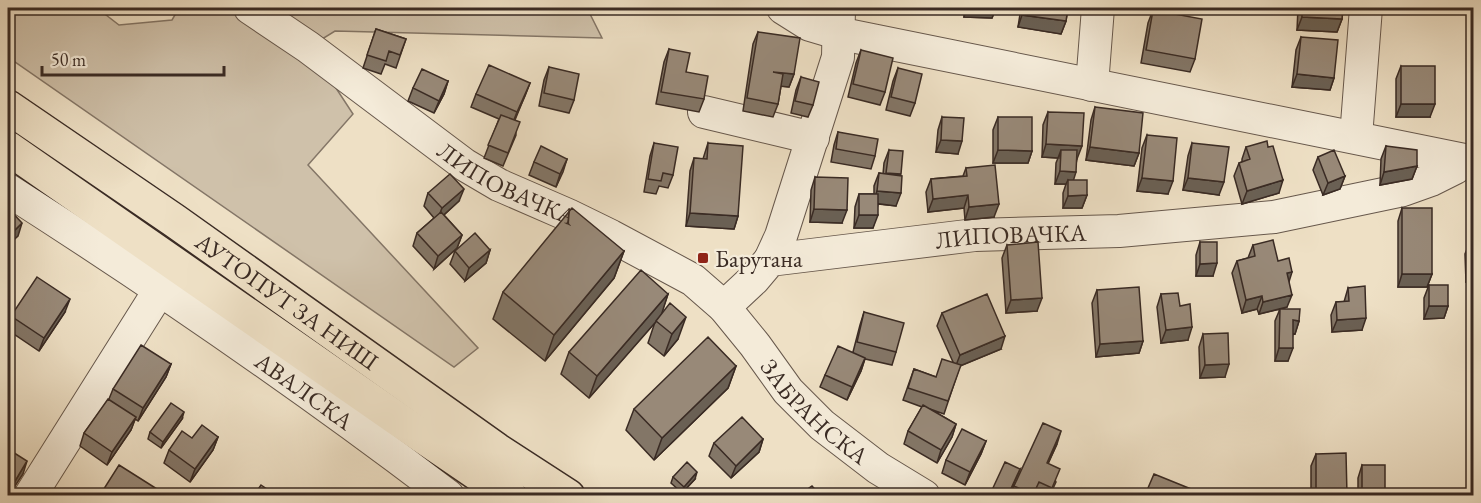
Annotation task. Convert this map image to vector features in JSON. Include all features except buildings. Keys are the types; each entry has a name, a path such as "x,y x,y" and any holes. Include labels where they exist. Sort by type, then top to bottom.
{"highway":[{"name":"АУТОПУТ ЗА НИШ","path":"8,107 175,221 497,450 568,495"},
{"name":"АУТОПУТ ЗА НИШ","path":"8,148 510,495"}],"street":[{"name":"ЛИПОВАЧКА","path":"250,8 308,47 465,165 499,185 568,215 677,271 699,285 724,307"},
{"path":"783,8 810,25 838,20 1092,85 1469,161"},
{"path":"1092,85 1098,8"},
{"path":"1356,137 1366,8"},
{"path":"724,307 754,279 770,260 782,236 838,57 838,20"},
{"path":"704,112 813,138"},
{"name":"ЛИПОВАЧКА","path":"770,260 975,235 1119,231 1274,217 1402,190 1431,180 1469,161"},
{"name":"АВАЛСКА","path":"8,190 303,387 431,490"},
{"path":"30,495 159,291"},
{"name":"ЗАБРАНСКА","path":"724,307 788,391 822,425 878,468 924,495"}],"shaded area":[{"path":"8,8 97,8 119,25 172,20 179,8 587,8 602,38 335,31 309,47 353,114 308,165 478,348 454,367 8,57"}],"place":[{"name":"Барутана","path":"703,258"}]}
